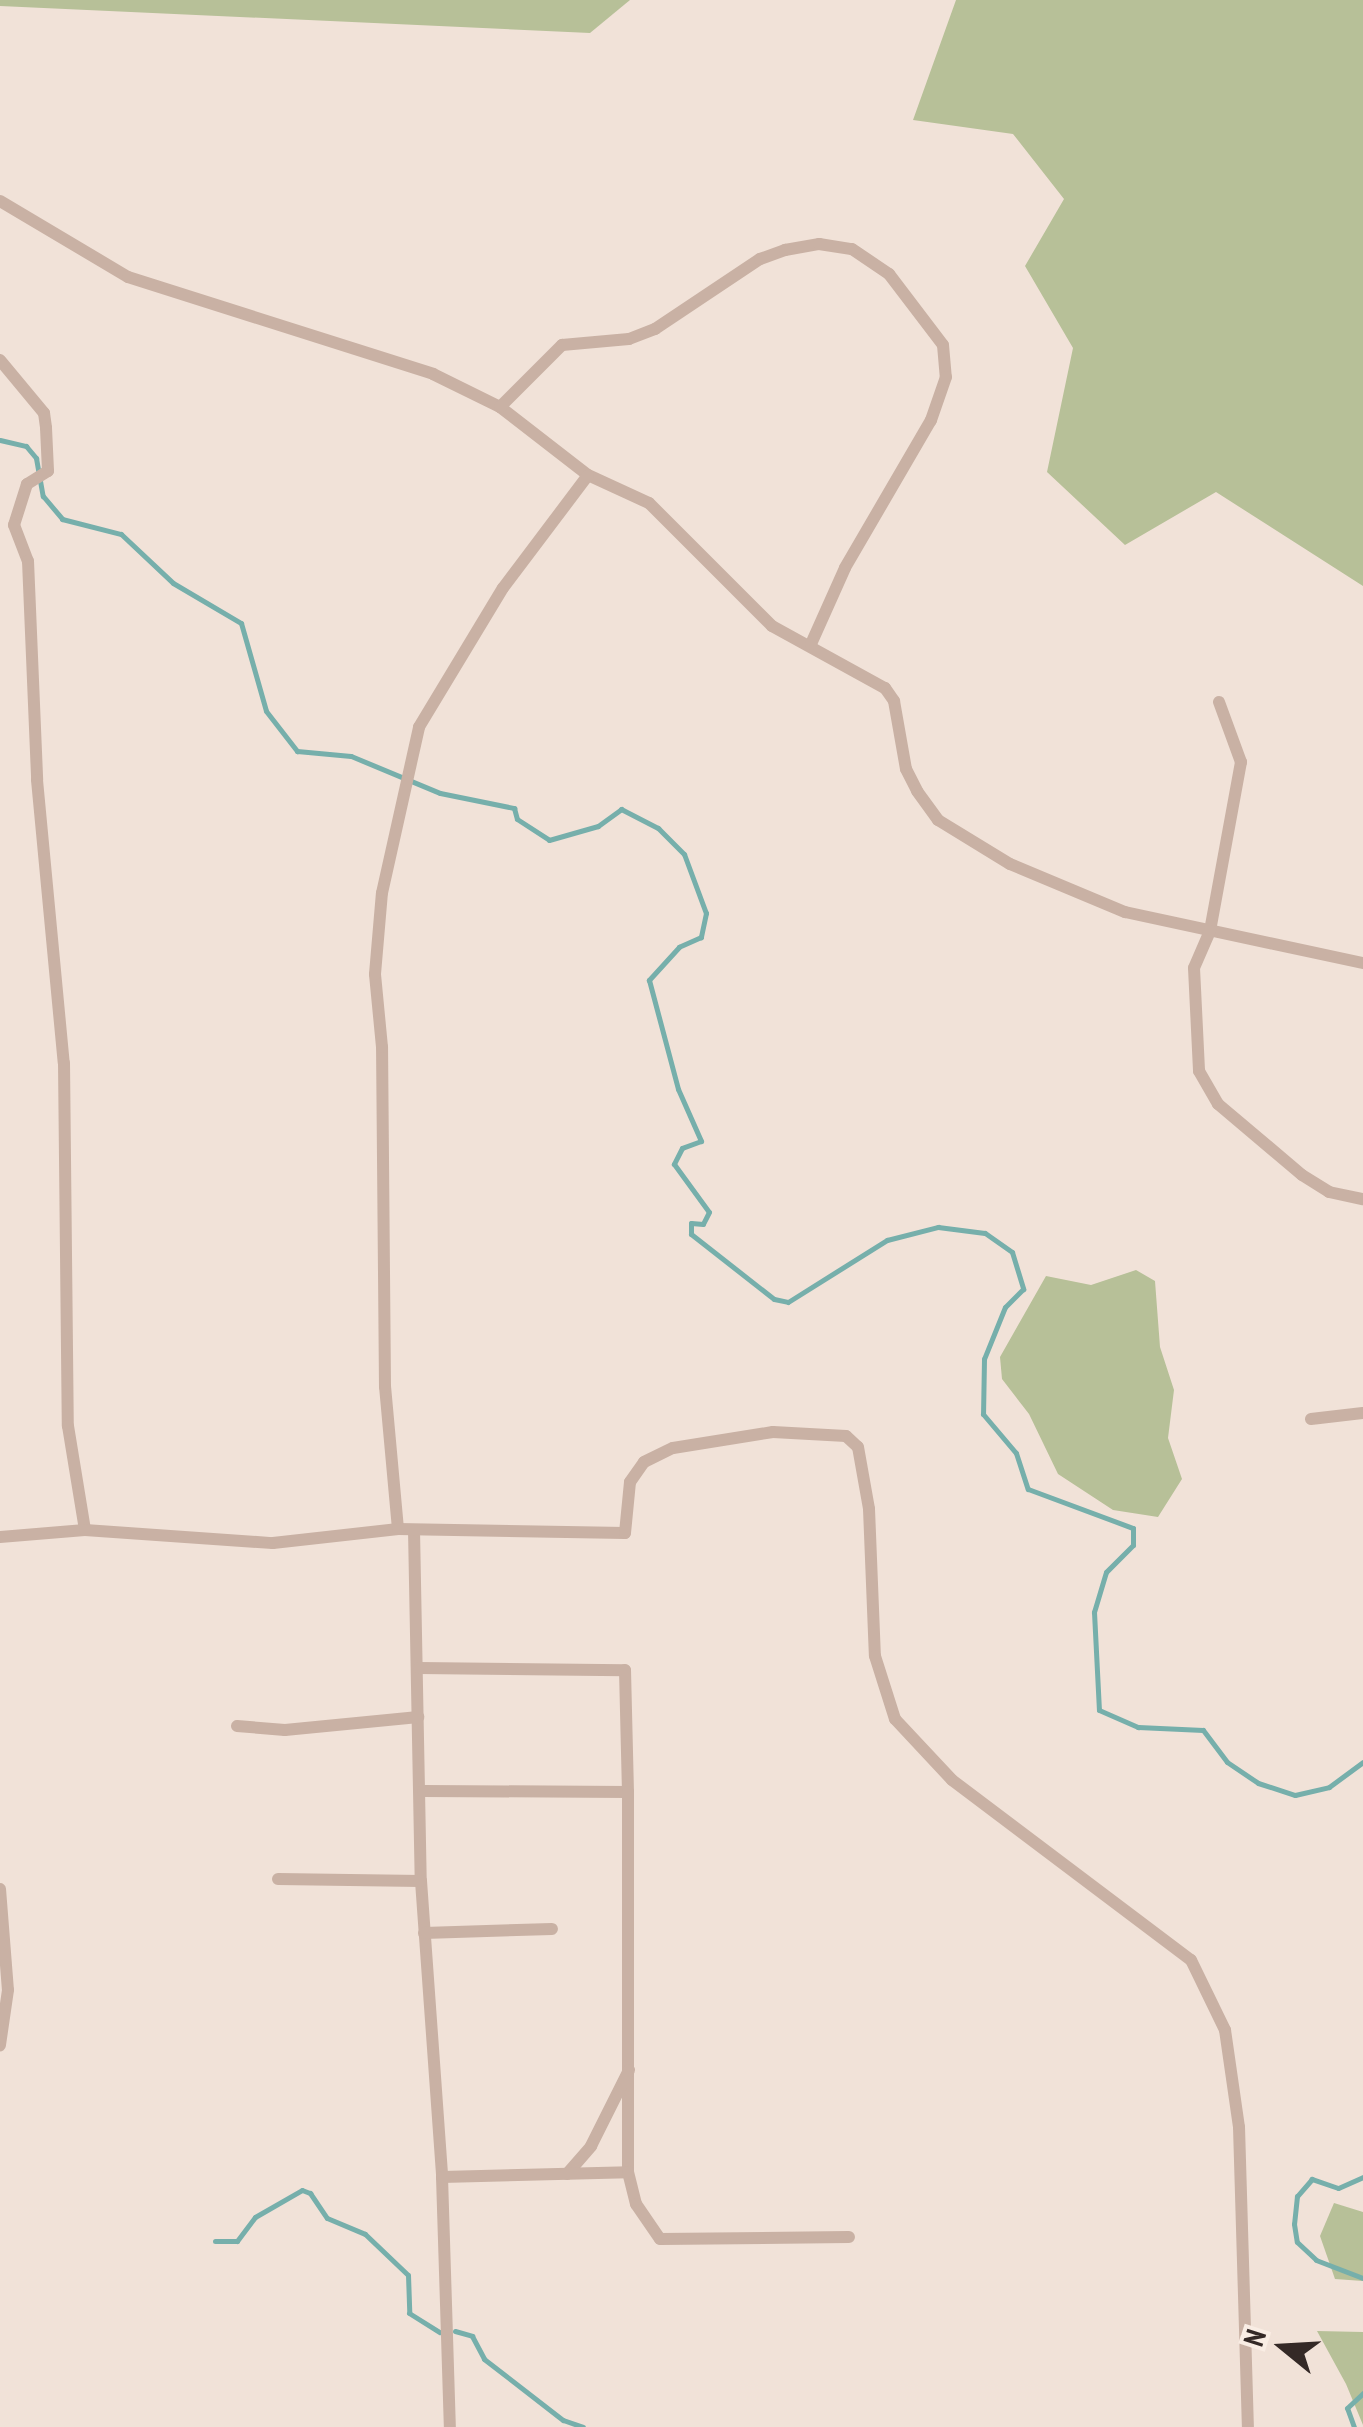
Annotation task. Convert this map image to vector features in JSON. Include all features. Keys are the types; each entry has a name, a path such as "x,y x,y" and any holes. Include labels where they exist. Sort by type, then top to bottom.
{"street":[{"path":"0,202 128,278 381,354 500,407 588,475 677,524 735,594 772,626 862,672 894,701 906,769 938,820 1086,899 1363,964"},
{"path":"500,407 562,345 629,339 655,329 760,259 785,250 819,244 852,249 889,274 943,344 946,377 931,420 845,568 810,644"},
{"path":"0,360 44,413 48,471 30,480 14,525 28,561 37,780 64,1063 68,1426 84,1530"},
{"path":"398,1529 385,1387 382,1047 375,974 382,893 424,718 503,588 588,475"},
{"path":"1219,702 1241,762 1210,930 1192,990 1198,1071 1206,1086 1302,1175 1329,1192 1363,1200"},
{"path":"1311,1420 1363,1413"},
{"path":"0,1537 84,1530 274,1543 398,1529 625,1532 630,1482 644,1462 673,1448 773,1432 827,1431 858,1447 869,1509 875,1656 895,1719 952,1780 1192,1960 1226,2030 1239,2127 1248,2427"},
{"path":"414,1530 423,1791 421,1881 442,2177 450,2427"},
{"path":"419,1668 625,1670 632,2063 628,2172 636,2204 660,2239 850,2236"},
{"path":"237,1726 285,1730 418,1717"},
{"path":"423,1791 628,1792"},
{"path":"278,1878 421,1881"},
{"path":"0,1889 8,1990 0,2044"},
{"path":"424,1933 552,1929"},
{"path":"567,2174 609,2116 632,2063"},
{"path":"442,2177 628,2172"}],"green space":[{"path":"0,0 630,0 590,33 0,6"},
{"path":"956,0 1363,0 1363,586 1216,492 1125,545 1047,472 1073,348 1025,266 1064,199 1013,134 913,120"},
{"path":"1136,1270 1155,1281 1160,1347 1174,1390 1168,1438 1182,1479 1158,1517 1113,1510 1058,1474 1029,1414 1002,1379 1000,1357 1046,1276 1091,1285"},
{"path":"1334,2203 1363,2212 1363,2281 1335,2279 1320,2236"},
{"path":"1317,2331 1363,2332 1363,2425 1346,2384"}],"waterway":[{"path":"0,440 26,446 36,458 43,496 62,519 121,534 173,583 241,623 266,711 297,751 351,756 440,793 514,808 517,819 549,840 598,826 621,809 658,828 684,854 706,913 701,937 679,947 649,980 678,1089 701,1141 682,1148 674,1164 709,1212 703,1224 691,1223 691,1234 774,1299 788,1302 887,1240 938,1227 985,1233 1012,1252 1023,1289 1005,1307 984,1359 983,1414 1016,1453 1028,1489 1133,1528 1133,1545 1106,1572 1094,1612 1099,1710 1138,1727 1203,1730 1227,1762 1258,1783 1295,1795 1329,1787 1363,1762"},
{"path":"1363,2177 1338,2188 1312,2179 1297,2196 1294,2224 1297,2242 1316,2260 1363,2278"},
{"path":"215,2241 237,2241 255,2217 302,2190 310,2193 327,2218 365,2234 408,2275 409,2313 440,2332"},
{"path":"455,2331 472,2336 484,2359 563,2420 583,2427"},
{"path":"1354,2427 1347,2408 1363,2393"}]}
